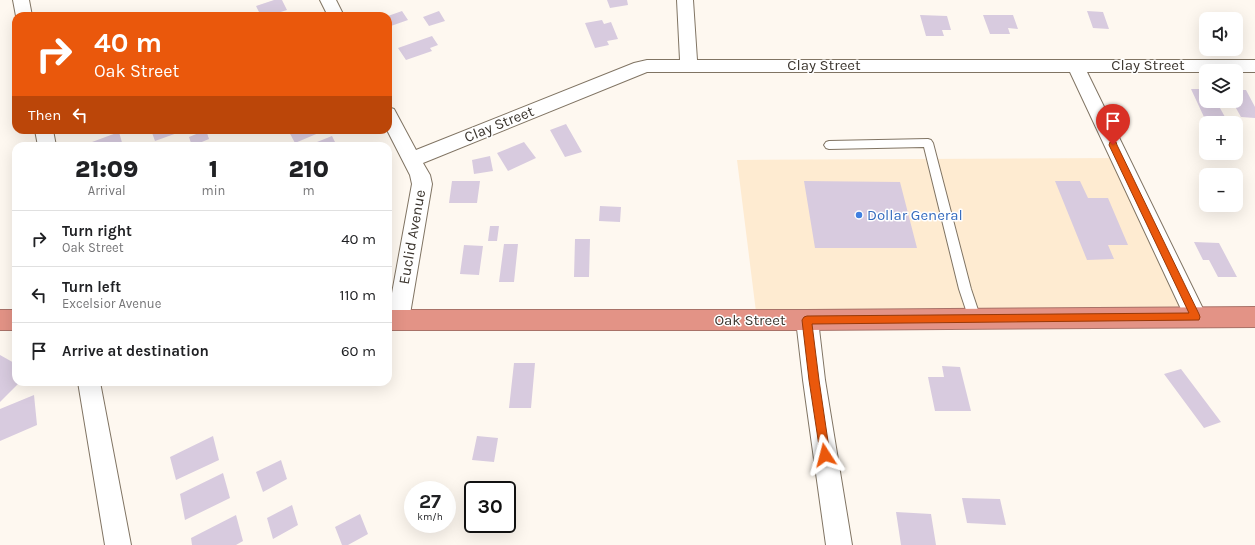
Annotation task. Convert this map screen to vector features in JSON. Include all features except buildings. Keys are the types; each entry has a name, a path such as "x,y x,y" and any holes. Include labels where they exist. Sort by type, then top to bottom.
{"highway":[{"name":"Oak Street","path":"393,320 807,320 1255,317"},
{"path":"0,320 12,320"}],"street":[{"path":"21,0 23,12"},
{"path":"328,0 334,12"},
{"path":"685,0 689,66"},
{"path":"1075,65 1196,317"},
{"name":"Clay Street","path":"412,160 640,67 1075,65 1255,66"},
{"name":"Euclid Avenue","path":"392,122 420,175 422,184 393,320"},
{"path":"807,320 814,380 839,545"},
{"path":"90,386 118,545"}],"lane":[{"path":"829,145 928,143 965,289 975,319"}],"shaded area":[{"path":"1119,158 1196,317 757,320 737,160"}],"place":[{"name":"Dollar General","path":"859,215"}],"route":[{"path":"825,455 807,320 1196,317 1113,145"}]}
